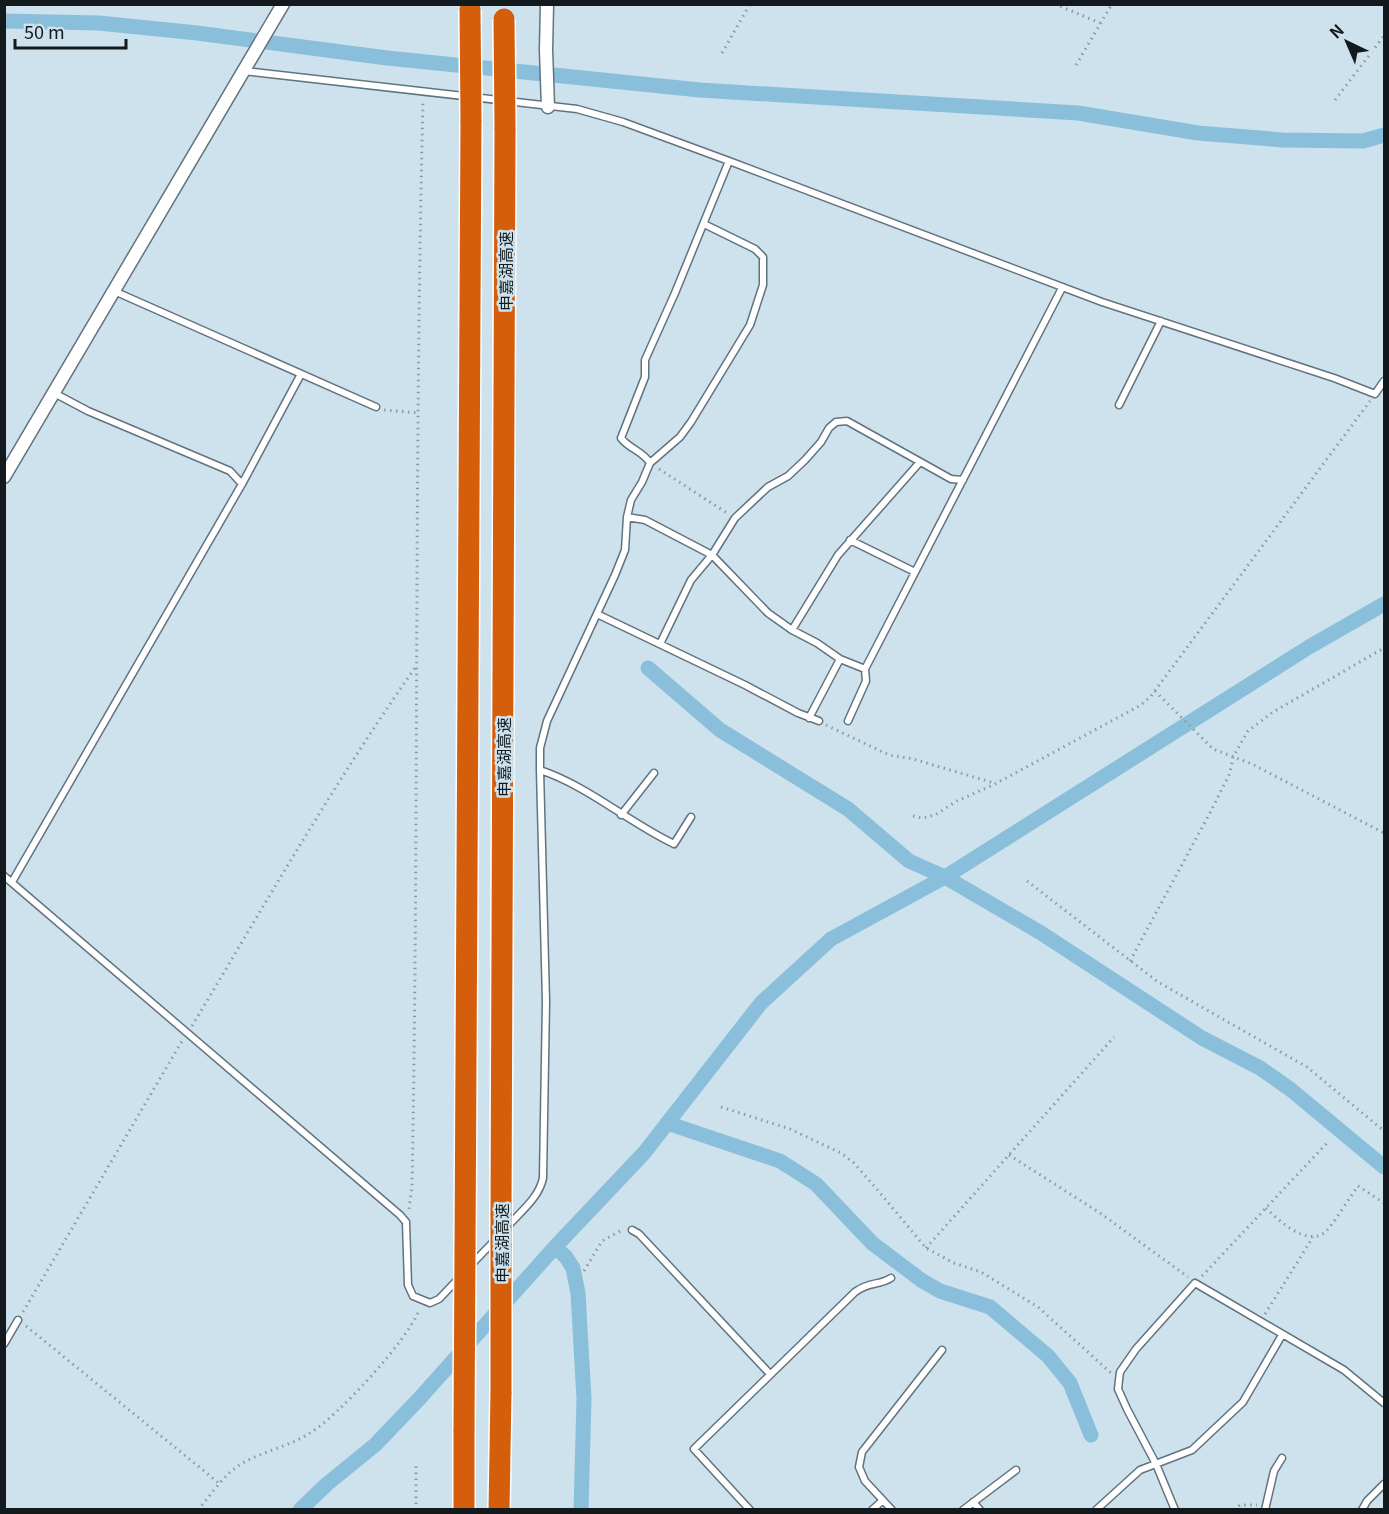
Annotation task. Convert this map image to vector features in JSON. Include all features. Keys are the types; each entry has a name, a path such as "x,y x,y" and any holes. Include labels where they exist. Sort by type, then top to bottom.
{"highway":[{"path":"464,1509 470,7"},
{"name":"申嘉湖高速","path":"500,1509 505,128 503,12"}],"street":[{"path":"4,477 283,4"},
{"path":"547,4 548,101"}],"lane":[{"path":"243,71 424,92 548,101 600,115 729,161 1062,288 1334,378 1375,394 1384,381"},
{"path":"650,463 645,455 626,445 621,438 645,377 645,360 729,161"},
{"path":"4,876 400,1215 406,1222 408,1285 413,1296 430,1303 439,1299 541,1188 546,1001 540,748 547,721 625,550 627,517 631,500 650,463 680,437 691,422 750,325 763,285 763,257 755,249 704,224"},
{"path":"848,721 866,681 865,669 1062,288"},
{"path":"114,291 376,407"},
{"path":"1119,405 1161,321"},
{"path":"12,882 242,484 301,374"},
{"path":"54,393 88,411 230,471 242,484"},
{"path":"660,644 691,580 712,555 735,518 768,488 788,476 805,460 836,422 848,421 951,479 963,480"},
{"path":"792,630 838,555 920,462"},
{"path":"627,517 645,520 712,555 768,613 840,659 865,669"},
{"path":"850,540 915,572"},
{"path":"597,614 819,721"},
{"path":"809,718 840,659"},
{"path":"540,770 581,789 621,815 674,844 692,817"},
{"path":"621,815 654,773"},
{"path":"632,1230 639,1234 770,1374"},
{"path":"750,1509 694,1449 855,1292 864,1285 885,1282 891,1278"},
{"path":"1175,1509 1156,1464 1118,1389 1120,1372 1136,1349 1195,1283 1344,1370 1384,1403"},
{"path":"4,1344 18,1320"},
{"path":"1096,1509 1140,1470 1192,1450 1243,1402 1282,1335"},
{"path":"892,1509 865,1481 859,1467 862,1452 942,1350"},
{"path":"1265,1507 1274,1471 1282,1458"},
{"path":"963,1509 1016,1470"},
{"path":"1362,1509 1384,1484"},
{"path":"872,1509 882,1500"},
{"path":"973,1502 980,1509"}],"path":[{"path":"722,53 750,4"},
{"path":"1055,4 1100,23"},
{"path":"1076,65 1112,4"},
{"path":"1335,100 1384,36"},
{"path":"406,1222 413,1174 424,92"},
{"path":"913,816 922,818 935,815 957,801 995,784 1141,705 1155,692 1375,394"},
{"path":"376,407 388,411 419,413"},
{"path":"650,463 735,518"},
{"path":"1130,961 1212,809 1230,773 1233,757 1248,731 1273,712 1384,648"},
{"path":"220,1484 18,1320 347,767 418,664"},
{"path":"1155,692 1212,749 1252,764 1384,833"},
{"path":"819,721 889,755 913,759 995,784"},
{"path":"1027,880 1158,982 1307,1067 1384,1131"},
{"path":"926,1248 1114,1037"},
{"path":"721,1107 790,1129 841,1153 854,1163 926,1248 954,1263 981,1272 1038,1307 1119,1380"},
{"path":"1009,1155 1100,1213 1173,1264 1195,1283 1328,1142"},
{"path":"1266,1208 1300,1233 1313,1237 1324,1233 1358,1186 1384,1203"},
{"path":"584,1271 602,1242 613,1233 632,1230"},
{"path":"1260,1322 1313,1237"},
{"path":"198,1509 235,1468 308,1435 322,1426 356,1392 409,1330 422,1300"},
{"path":"416,1463 416,1509"},
{"path":"1234,1509 1240,1505 1265,1507"}],"waterway":[{"path":"4,21 99,23 197,33 387,58 700,90 1078,113 1198,133 1283,140 1363,141 1384,135"},
{"path":"300,1510 327,1484 375,1445 419,1399 555,1247 644,1153 761,1003 831,939 945,877 1309,647 1384,604"},
{"path":"648,668 720,730 848,809 909,861 945,877 1041,933 1202,1038 1260,1068 1290,1089 1384,1167"},
{"path":"667,1123 780,1161 816,1184 872,1243 921,1280 940,1291 990,1307 1048,1356 1070,1383 1091,1435"},
{"path":"555,1247 566,1257 573,1268 578,1293 584,1399 581,1510"}]}
